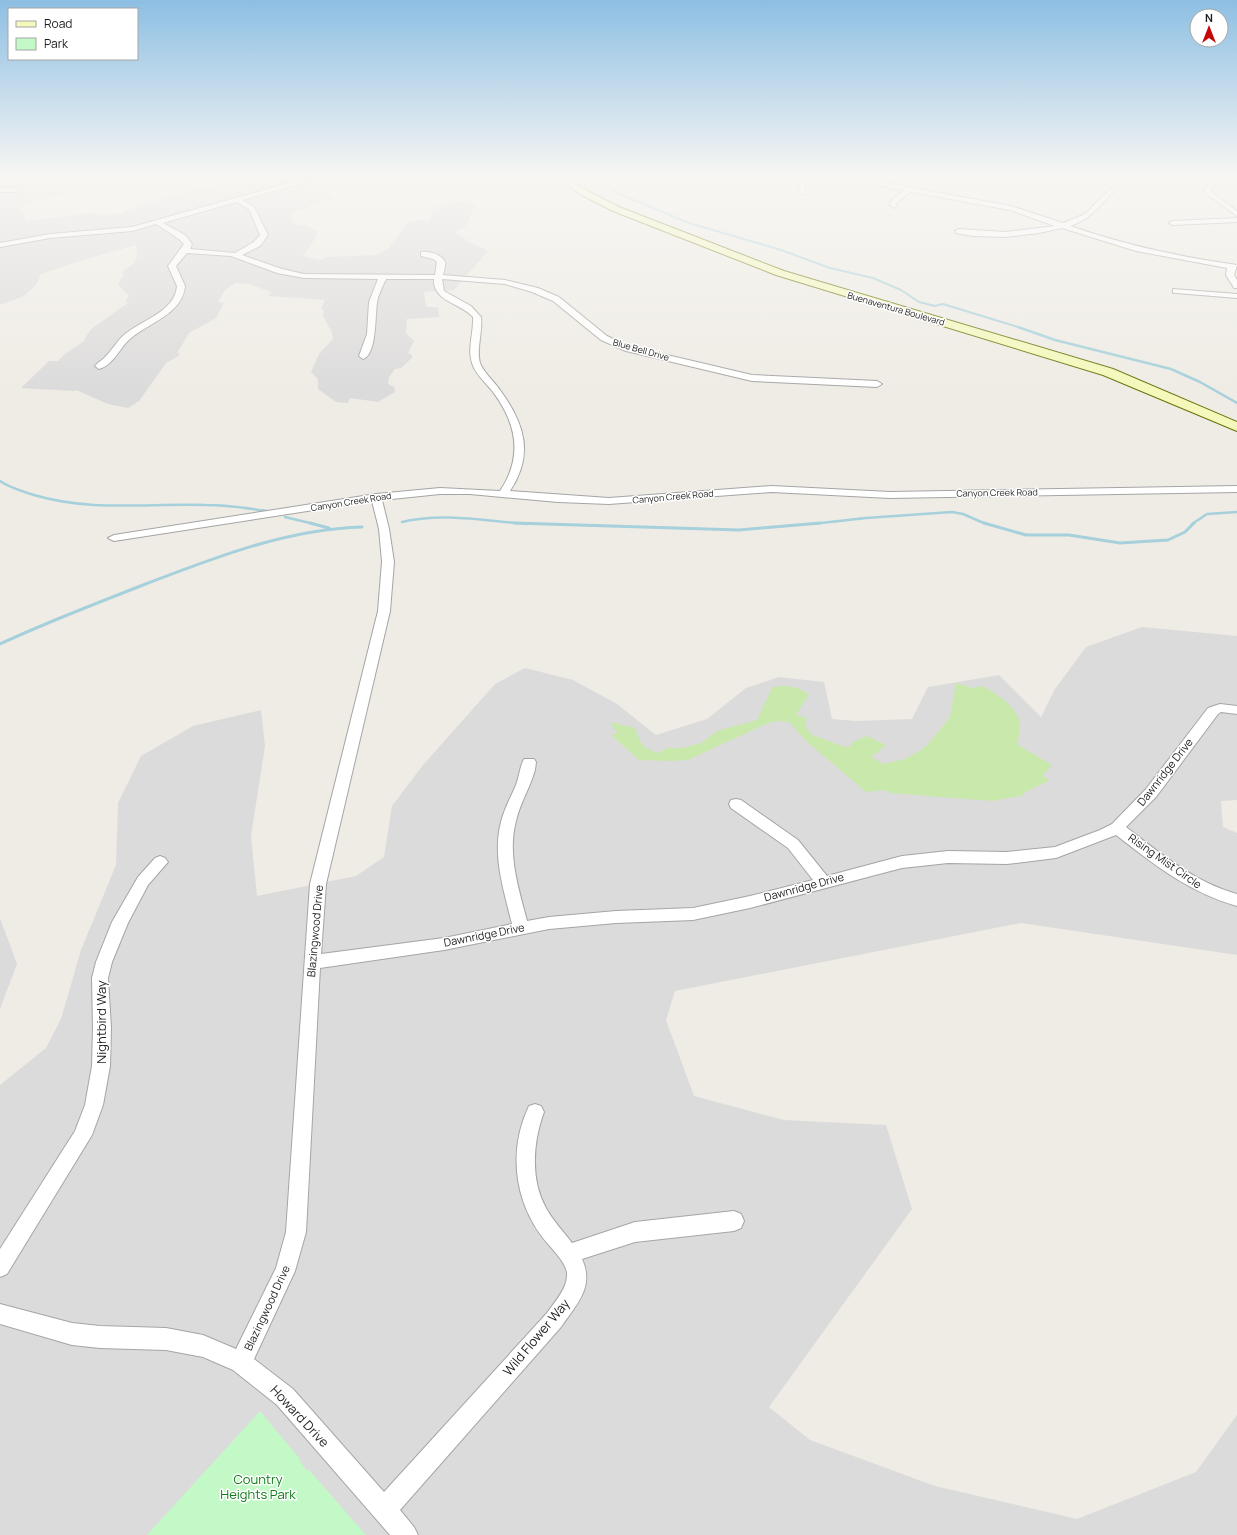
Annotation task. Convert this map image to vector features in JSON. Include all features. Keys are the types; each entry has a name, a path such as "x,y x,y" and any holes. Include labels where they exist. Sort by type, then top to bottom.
{"main road":[{"name":"Buenaventura Boulevard","path":"718,249 775,271 1108,372 1237,427"}],"street":[{"path":"236,254 247,249"},
{"path":"1135,249 1234,267 1230,274 1237,286"},
{"path":"99,366 110,359 127,337 174,305 182,287 172,266 185,251"},
{"name":"Blue Bell Drive","path":"185,251 236,254 280,271 297,275 439,276 495,280 540,292 564,304 604,338 626,348 757,378 877,384"},
{"path":"424,254 440,260 442,264 437,286 440,291 468,308 477,317 474,351 477,364 498,392 519,436 520,460 513,479 503,494"},
{"path":"362,356 371,334 373,302 383,276"},
{"path":"1176,291 1237,296"},
{"name":"Canyon Creek Road","path":"114,538 376,497 440,491 609,501 772,489 890,495 1237,489"},
{"name":"Blazingwood Drive","path":"241,1362 285,1271 296,1232 302,1152 312,962 316,904 321,866 366,689 384,611 388,562 384,529 376,497"},
{"name":"Dawnridge Drive","path":"312,962 444,944 521,928 579,920 693,914 750,902 902,862 948,857 1007,858 1050,853 1078,844 1117,828 1151,793 1213,711 1220,708 1237,710"},
{"path":"521,928 507,866 505,846 508,822 514,804 528,777 529,762"},
{"path":"736,804 793,844 823,882"},
{"name":"Rising Mist Circle","path":"1117,828 1171,868 1209,891 1237,900"},
{"name":"Nightbird Way","path":"0,1267 83,1135 94,1105 101,1066 102,1028 100,978 104,962 120,922 143,881 160,862"},
{"name":"Wild Flower Way","path":"384,1510 548,1326 573,1294 578,1274 575,1266 538,1214 530,1190 525,1152 530,1122 535,1112"},
{"path":"567,1254 634,1232 734,1221"},
{"name":"Howard Drive","path":"0,1314 72,1334 100,1337 166,1339 203,1346 241,1362 285,1396 406,1535"}],"shaded area":[{"path":"0,249 123,249 41,274 36,285 24,296 0,305"},
{"path":"136,249 308,249 303,256 322,260 324,257 376,255 388,249 483,249 488,251 454,290 424,292 426,307 438,307 439,317 407,319 406,333 414,341 408,353 412,355 412,358 401,368 395,369 389,377 388,384 394,387 395,392 378,402 350,398 348,403 336,402 318,389 318,379 311,372 319,354 333,339 332,332 323,316 324,311 321,308 325,300 268,296 271,292 249,284 235,283 225,290 218,302 224,303 216,318 189,333 177,353 180,353 177,357 166,363 139,401 128,408 108,404 76,390 21,388 49,361 58,361 66,353 83,342 90,330 129,302 125,302 129,296 118,284 124,274 121,273 133,264 137,257"},
{"path":"1142,627 1237,636 1237,800 1221,801 1223,827 1237,833 1237,955 1021,923 675,991 666,1020 694,1096 784,1120 886,1125 912,1209 769,1407 810,1440 935,1486 1077,1519 1196,1472 1237,1415 1237,1535 0,1535 0,1085 46,1048 61,1019 81,950 116,865 118,803 141,756 193,726 261,710 265,746 251,836 257,896 356,876 384,857 392,806 423,765 495,684 525,668 573,680 617,704 656,735 707,719 746,688 779,677 824,682 832,719 856,721 912,719 928,687 999,675 1041,717 1055,689 1086,647"},
{"path":"0,918 17,964 0,1009"}],"green space":[{"path":"956,683 973,688 982,686 1009,704 1017,714 1020,723 1018,745 1052,765 1043,775 1049,781 1023,793 1025,795 992,801 890,793 887,790 866,792 806,741 789,722 778,721 768,723 688,760 639,760 611,735 617,733 610,722 635,728 642,744 648,749 658,753 667,748 683,748 701,743 717,731 757,720 772,688 786,686 800,689 809,694 796,715 807,718 805,726 812,735 848,748 853,742 867,736 886,745 871,757 883,764 905,759 921,750 929,743 950,717"},
{"name":"Country Heights Park","path":"260,1411 300,1459 299,1460 307,1471 309,1470 366,1535 147,1535"}],"waterway":[{"path":"776,249 830,268 873,278 901,290 919,302 935,306 943,304 1020,328"},
{"path":"1020,328 1055,340 1171,369 1200,382 1237,403"},
{"path":"0,481 34,495 77,503 120,506 214,505 267,511"},
{"path":"812,524 866,518 952,512 963,514 986,524"},
{"path":"1192,524 1207,514 1237,512"},
{"path":"285,517 312,523"},
{"path":"402,522 417,519 448,517 519,523"},
{"path":"312,523 329,528"},
{"path":"514,523 519,523"},
{"path":"519,523 739,530 820,523"},
{"path":"519,523 527,524"},
{"path":"984,523 1026,535 1069,535 1120,543 1168,540 1185,532 1194,523"},
{"path":"0,644 89,606 223,555 278,539 306,533 362,527"}]}
